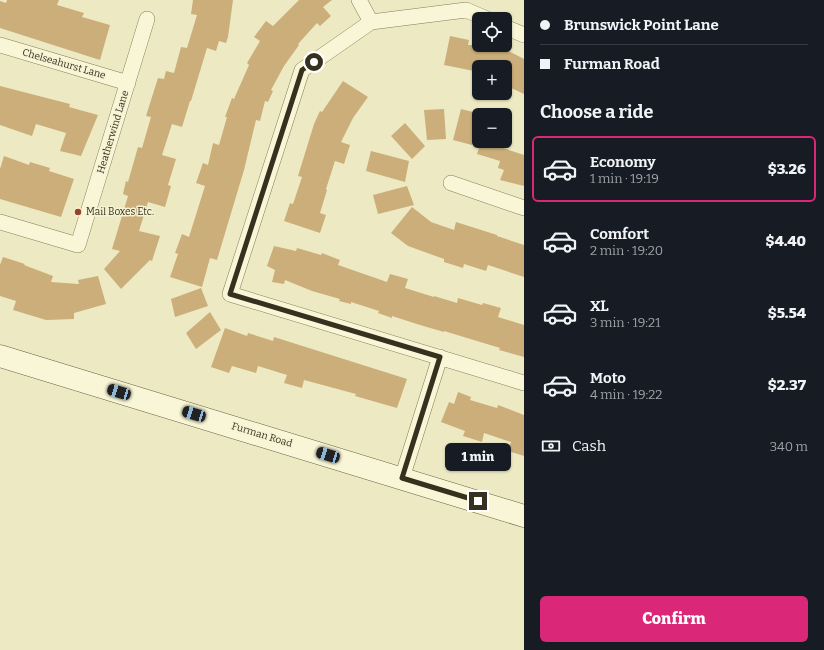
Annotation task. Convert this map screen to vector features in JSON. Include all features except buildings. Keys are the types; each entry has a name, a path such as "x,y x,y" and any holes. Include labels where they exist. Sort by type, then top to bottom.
{"street":[{"path":"359,0 372,22"},
{"path":"472,13 466,10 372,22 302,70 230,294 524,383"},
{"name":"Heatherwind Lane","path":"0,222 78,245 147,19"},
{"path":"512,30 524,35"},
{"name":"Chelseahurst Lane","path":"0,45 128,83"},
{"path":"451,182 524,208"},
{"name":"Furman Road","path":"0,356 524,516"},
{"path":"402,478 440,357"}],"place":[{"name":"Mail Boxes Etc.","path":"78,212"}],"route":[{"path":"314,62 302,70 230,294 440,357 402,478 478,501"}]}
